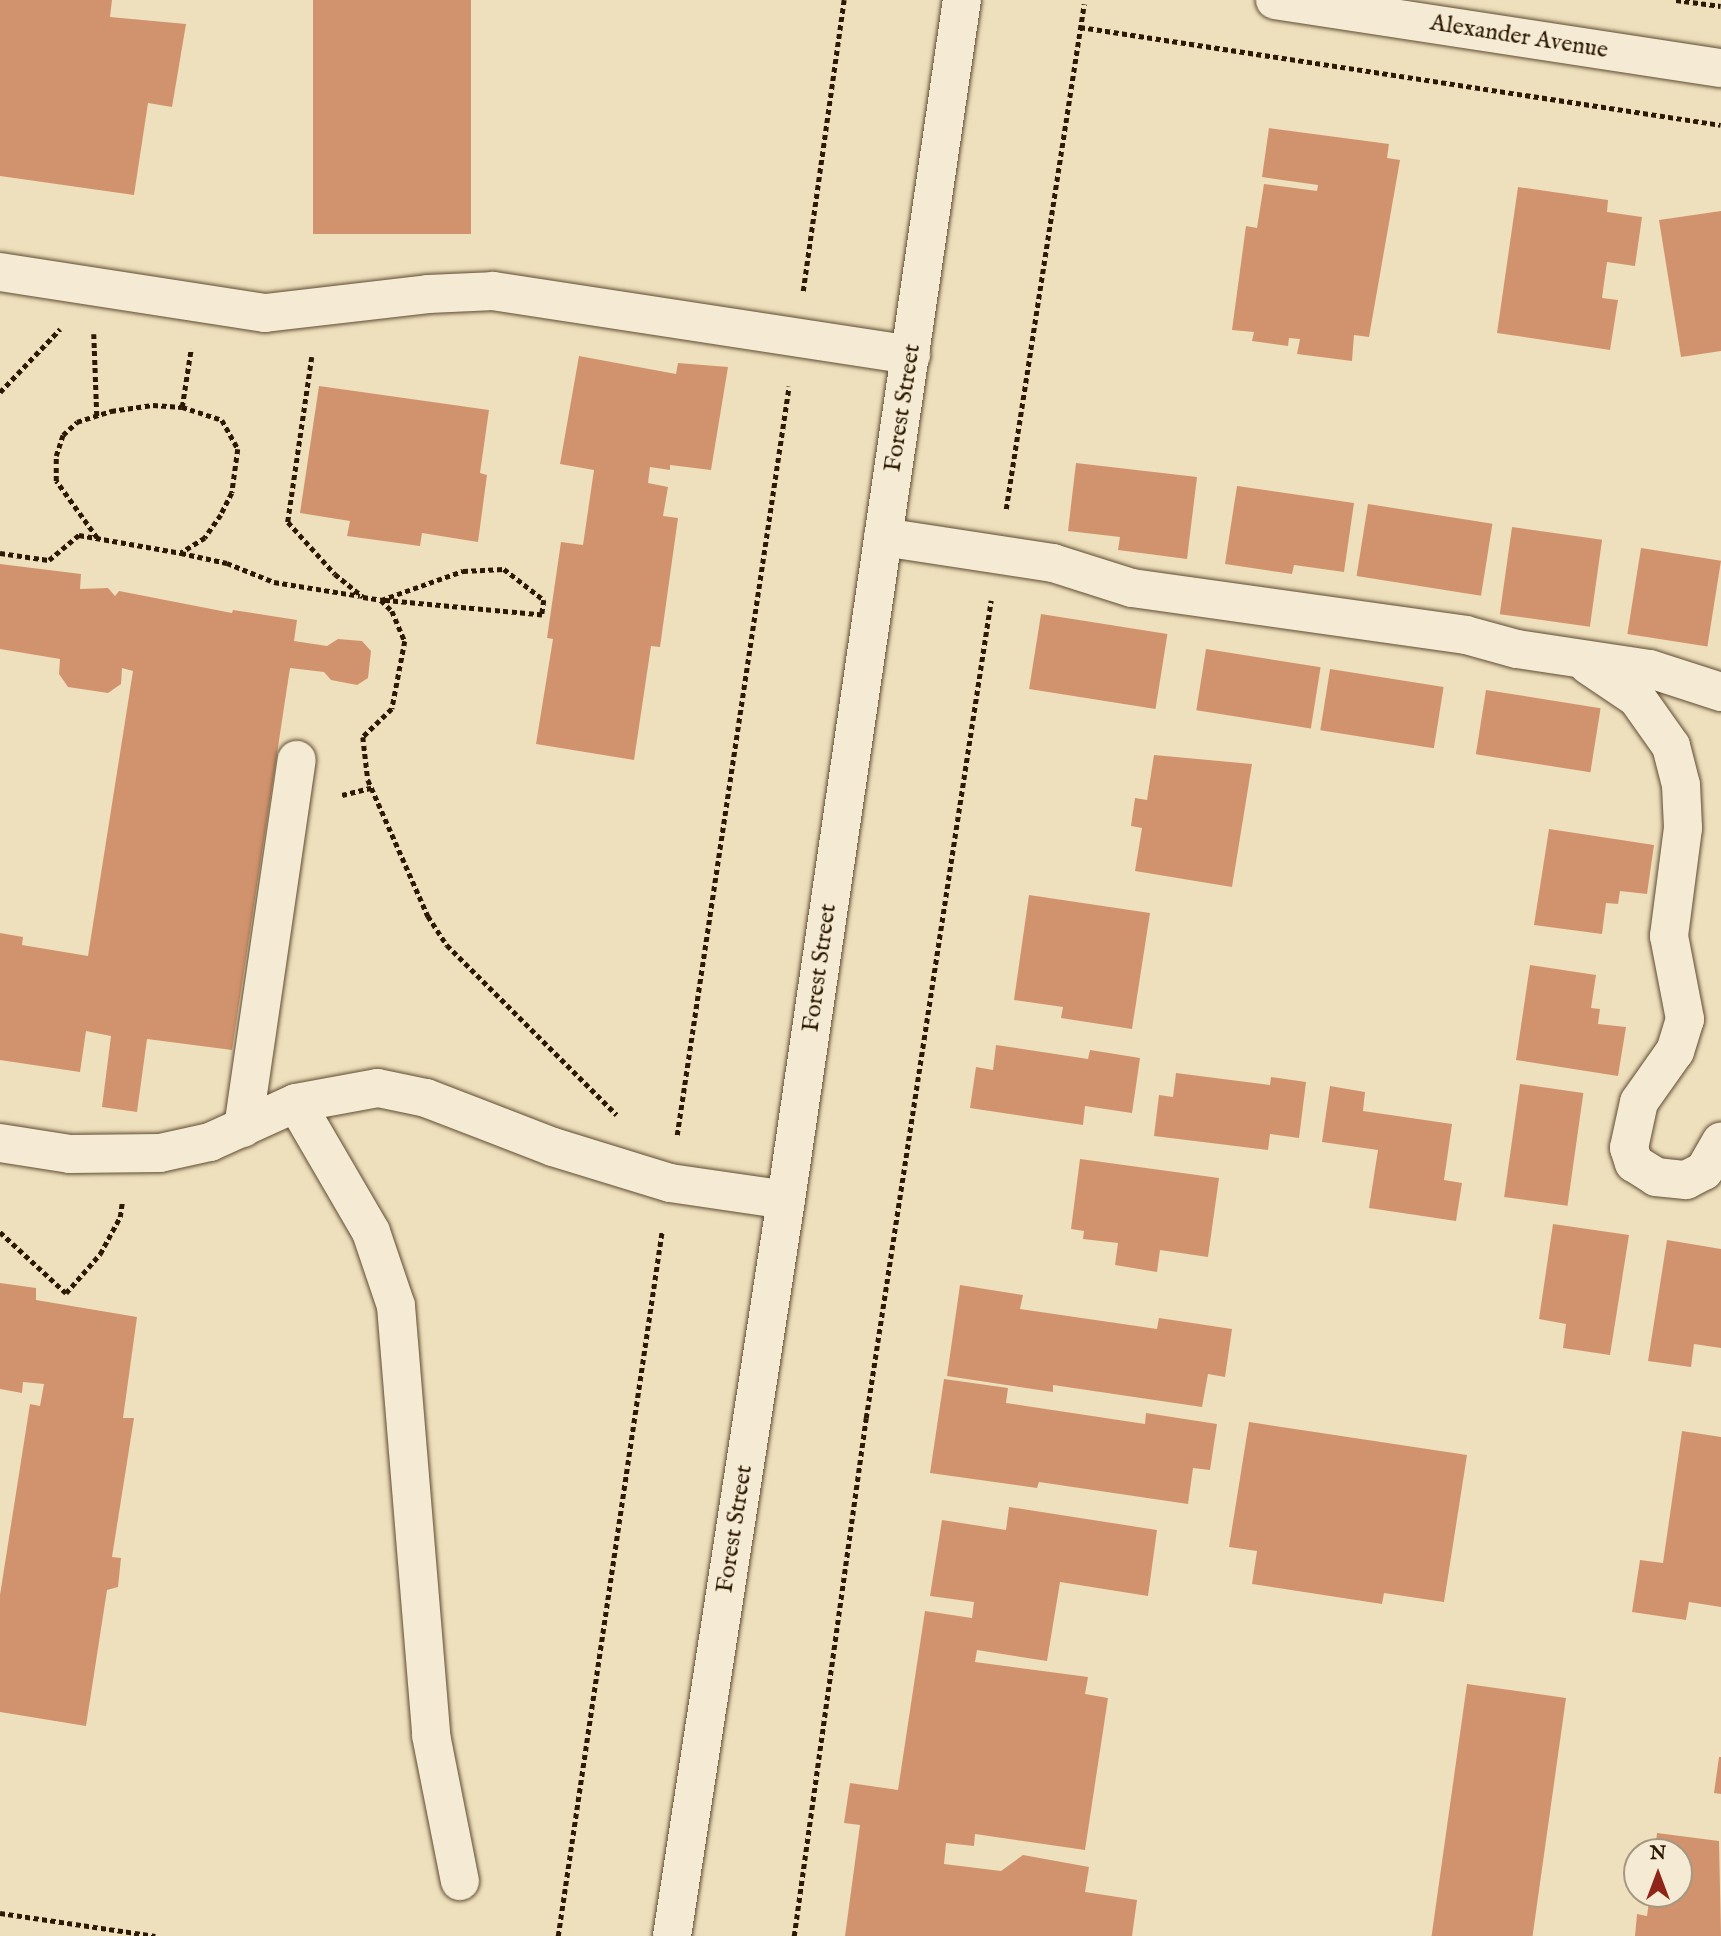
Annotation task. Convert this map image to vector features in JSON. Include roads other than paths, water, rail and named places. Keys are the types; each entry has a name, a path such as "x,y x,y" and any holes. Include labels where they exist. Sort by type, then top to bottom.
{"street":[{"name":"Forest Street","path":"672,1936 786,1200 962,0"},
{"name":"Alexander Avenue","path":"1275,0 1721,68"},
{"path":"0,272 265,313 493,291 911,355"},
{"path":"883,537 1083,569 1132,588 1466,635 1570,657 1650,669 1721,692"},
{"path":"1570,657 1599,670 1637,698 1671,746 1681,785 1683,828 1669,936 1685,1019 1675,1051 1639,1102 1629,1148 1634,1163 1656,1177 1686,1180 1704,1171 1721,1142"},
{"path":"243,1128 298,760"},
{"path":"0,1143 70,1154 129,1156 186,1149 243,1128 296,1103 351,1090 400,1091 553,1147 670,1182 786,1200"},
{"path":"296,1103 370,1232 396,1306 431,1735 460,1881"}]}
